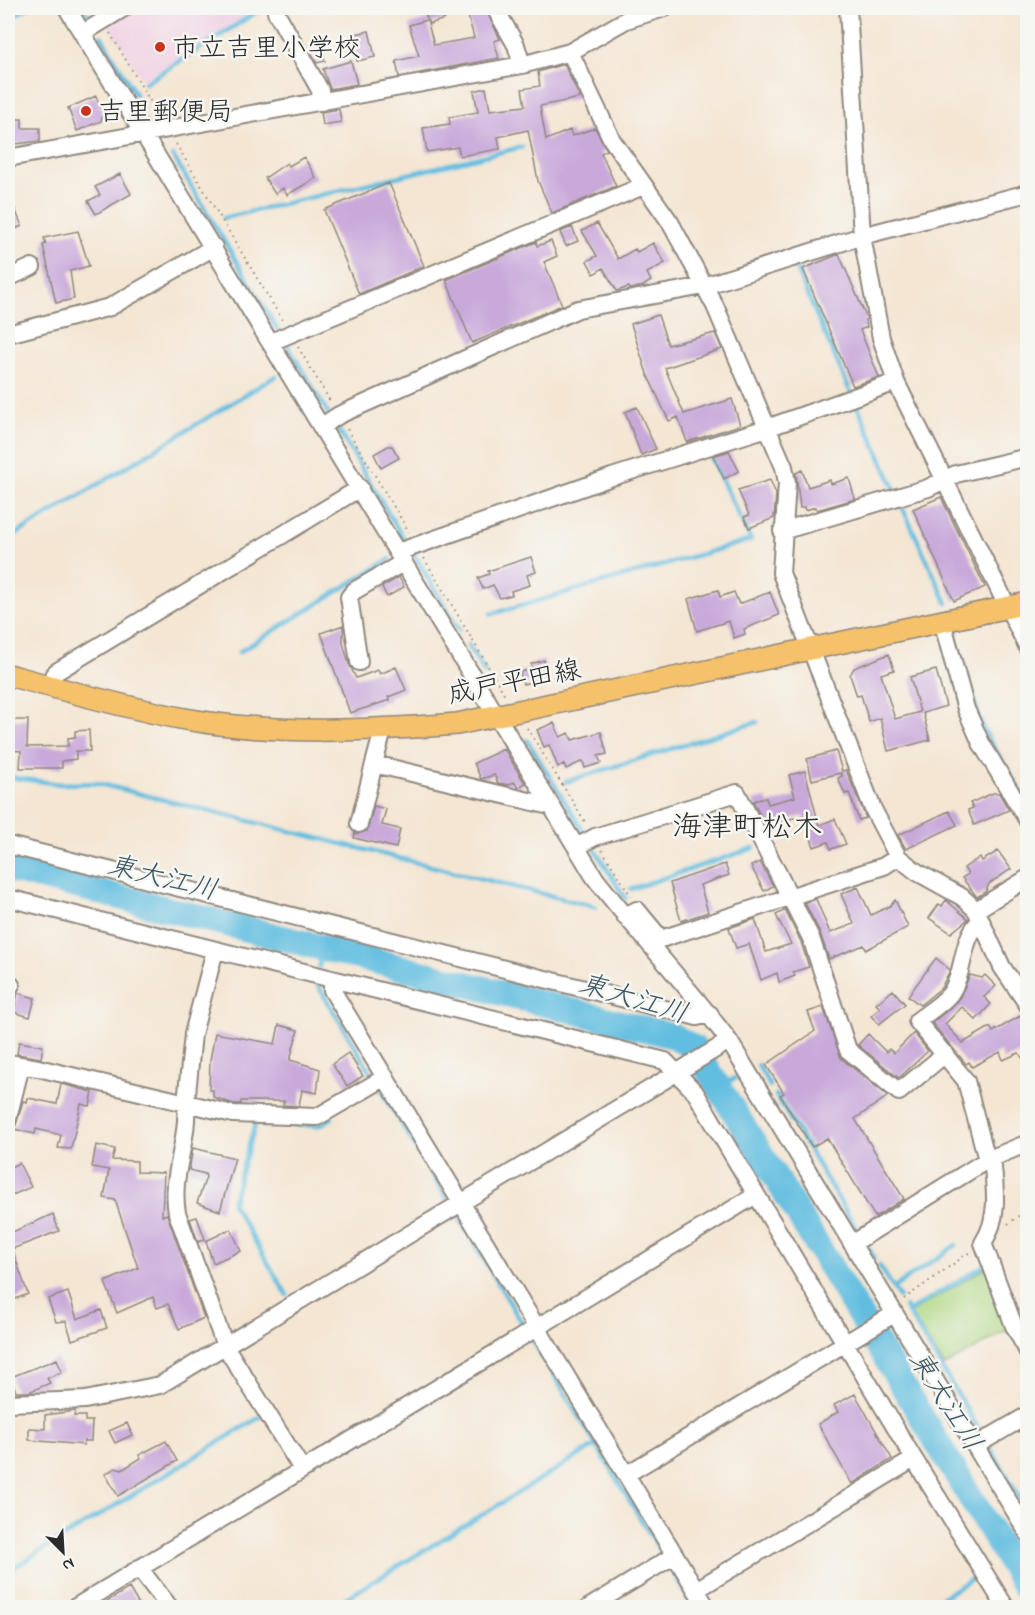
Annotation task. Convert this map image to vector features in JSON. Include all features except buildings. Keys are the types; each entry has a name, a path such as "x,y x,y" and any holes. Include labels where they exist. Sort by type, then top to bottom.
{"main road":[{"name":"成戸平田線","path":"8,675 185,719 315,731 383,730 457,724 1028,603"}],"street":[{"path":"68,8 595,878 661,939 884,866 898,857"},
{"path":"83,33 124,8"},
{"path":"495,8 516,45 522,65"},
{"path":"8,158 522,65 570,52 627,20 664,8"},
{"path":"848,8 862,236 881,338 896,382 1028,648"},
{"path":"276,12 320,90 321,102"},
{"path":"570,52 612,140 670,222 704,286 767,428 787,483 781,573 808,649 873,809 898,857 917,873 962,897 979,915 1002,967 1028,1005"},
{"path":"271,342 644,186"},
{"path":"322,426 339,415 578,309 704,286 862,236 1028,194"},
{"path":"8,334 110,307 214,247"},
{"path":"8,278 32,267"},
{"path":"359,663 349,597 416,544 612,477 767,428 896,382"},
{"path":"782,531 928,488 956,474 1028,457"},
{"path":"47,685 56,672 360,489"},
{"path":"942,621 966,709 981,743 1028,820"},
{"path":"359,824 383,730"},
{"path":"374,764 550,806"},
{"path":"576,847 595,837 737,793 811,938 848,1050 898,1092 945,1054"},
{"path":"8,845 697,1017 710,1014"},
{"path":"1028,878 979,915 969,934 956,983 949,996 917,1021 966,1081 990,1159 995,1189 994,1221 983,1243 1014,1326 1028,1352"},
{"path":"8,898 665,1060 682,1070 914,1459 1006,1608"},
{"path":"631,913 710,1014 852,1244 890,1314 1028,1533"},
{"path":"215,950 193,1034 186,1104 187,1119 173,1192 177,1214 225,1346 302,1469"},
{"path":"332,979 332,990 707,1608"},
{"path":"8,1403 85,1400 160,1385 726,1043"},
{"path":"8,1118 14,1064 233,1114 317,1117 386,1077"},
{"path":"852,1244 990,1159 1028,1143"},
{"path":"74,1608 94,1603 139,1568 756,1195"},
{"path":"627,1474 890,1314"},
{"path":"975,1446 1028,1415"},
{"path":"696,1590 914,1459"},
{"path":"588,1608 675,1555"},
{"path":"139,1568 170,1608"}],"path":[{"path":"102,21 504,695 519,693 526,726 595,837 631,913"},
{"path":"890,1314 1028,1209"}],"shaded area":[{"name":"市立吉里小学校","path":"98,8 258,8 143,81"}],"green space":[{"path":"987,1267 1012,1328 944,1366 910,1313"}],"waterway":[{"path":"8,20 27,8"},
{"path":"83,8 88,15"},
{"path":"145,83 263,8"},
{"path":"101,36 135,94"},
{"path":"295,63 310,89"},
{"path":"224,218 522,147"},
{"path":"173,156 277,329"},
{"path":"791,266 794,264 851,393"},
{"path":"286,343 328,413"},
{"path":"8,539 276,376"},
{"path":"856,403 897,494"},
{"path":"337,423 335,424 405,541"},
{"path":"491,614 751,540 709,454"},
{"path":"900,502 947,603"},
{"path":"413,553 459,630"},
{"path":"239,652 390,559"},
{"path":"954,633 983,729 1028,804"},
{"path":"468,645 485,673"},
{"path":"565,782 757,722"},
{"path":"527,740 585,834"},
{"path":"8,777 61,784 96,783 596,907"},
{"path":"593,846 625,898"},
{"path":"631,889 754,848"},
{"name":"東大江川","path":"8,869 673,1036 694,1048 786,1194 1028,1592"},
{"path":"319,967 321,947"},
{"path":"317,980 317,984 371,1073"},
{"path":"758,1065 770,1086"},
{"path":"720,1087 740,1075"},
{"path":"379,1087 447,1199"},
{"path":"776,1095 857,1230"},
{"path":"279,1124 318,1126 332,1118"},
{"path":"259,1122 256,1122 232,1203 287,1295"},
{"path":"454,1214 456,1213 523,1325"},
{"path":"866,1244 874,1257"},
{"path":"893,1288 956,1245"},
{"path":"879,1265 899,1297"},
{"path":"908,1312 985,1265"},
{"path":"905,1307 982,1435"},
{"path":"531,1337 660,1551"},
{"path":"8,1571 260,1417"},
{"path":"988,1444 1028,1511"},
{"path":"330,1608 596,1445"},
{"path":"669,1565 694,1608"},
{"path":"925,1608 973,1578"}],"place":[{"name":"市立吉里小学校","path":"160,47"},
{"name":"吉里郵便局","path":"86,111"}],"district":[{"name":"海津町松木","path":"747,826"}]}
